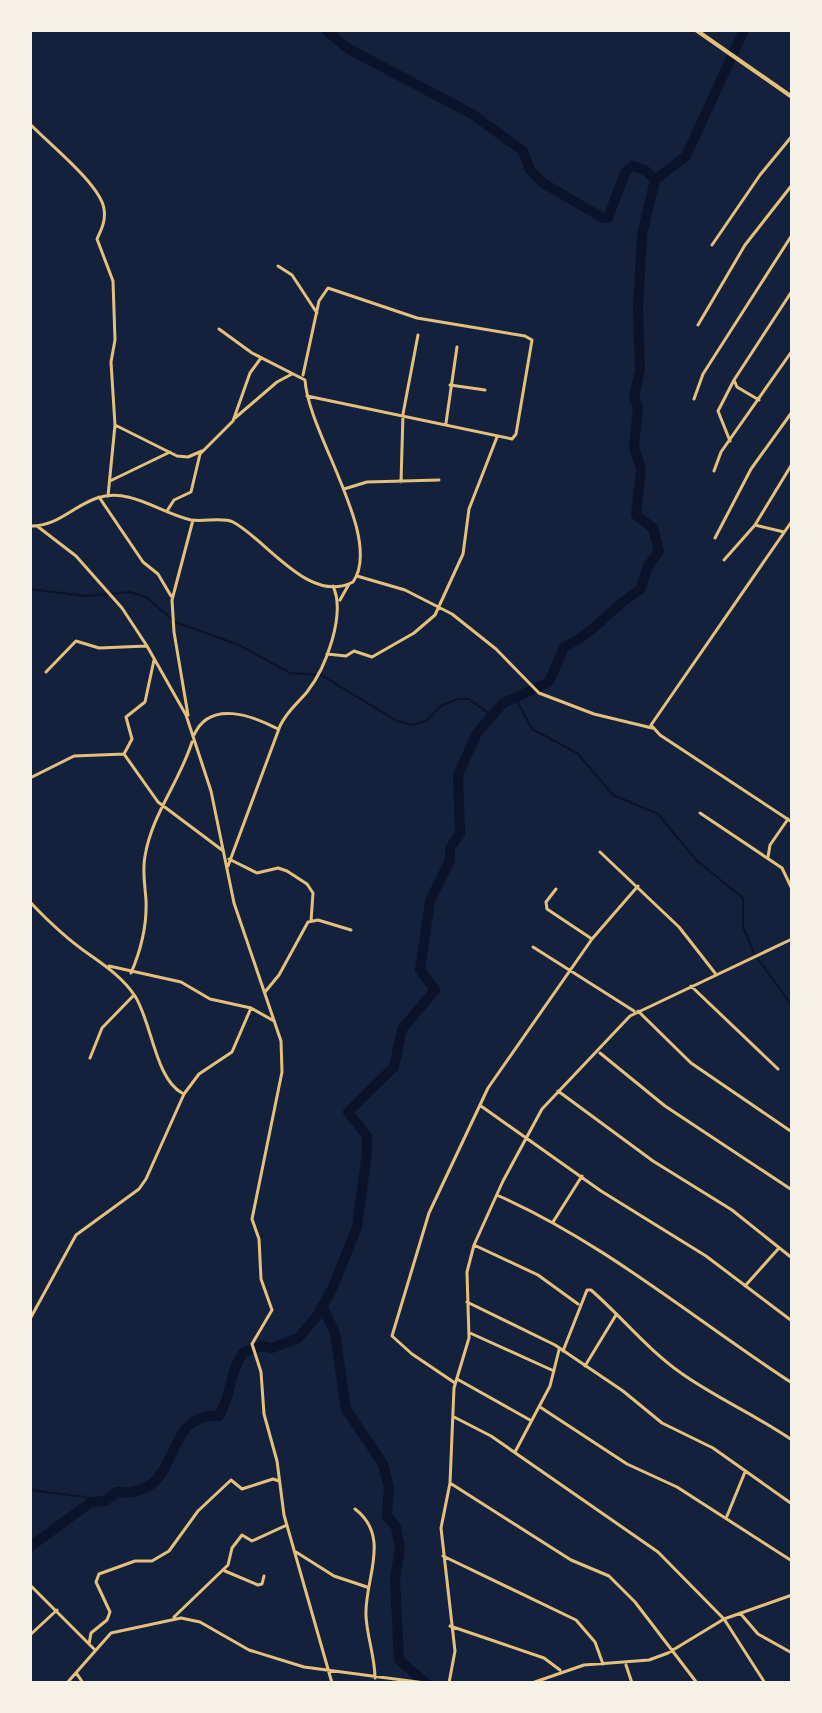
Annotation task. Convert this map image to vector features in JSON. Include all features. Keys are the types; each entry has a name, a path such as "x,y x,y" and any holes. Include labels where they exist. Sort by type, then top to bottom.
{"main road":[{"path":"696,30 792,97"}],"street":[{"path":"30,124 94,188 104,209 103,227 97,239 113,281 115,340 111,357 115,425 108,496"},
{"path":"712,245 792,136"},
{"path":"698,325 747,243 792,185"},
{"path":"694,399 703,374 792,235"},
{"path":"278,266 292,275 317,313"},
{"path":"227,868 278,729 289,709 308,690 327,654 340,600 357,576 361,561 357,531 307,396 303,377 323,292 328,288 417,318 529,337 532,344 516,434 512,439 307,396"},
{"path":"730,441 718,411 734,380 792,291"},
{"path":"219,329 261,358 303,377"},
{"path":"401,482 403,414 418,335"},
{"path":"446,423 457,347"},
{"path":"714,471 730,441 792,351"},
{"path":"233,421 250,373 261,358"},
{"path":"167,511 174,500 191,492 203,451 277,382 294,373"},
{"path":"734,380 737,387 759,400"},
{"path":"450,385 485,390"},
{"path":"715,538 751,469 792,412"},
{"path":"115,425 182,457 203,451"},
{"path":"327,654 346,656 354,651 372,657 425,625 438,606 463,554 469,509 497,437"},
{"path":"110,481 170,452"},
{"path":"724,560 755,525 792,464"},
{"path":"343,490 367,482 439,480"},
{"path":"99,497 143,562 158,574 172,600"},
{"path":"30,526 49,525 99,497 137,499 193,520 231,521 289,569 333,586 349,584"},
{"path":"193,520 172,600 174,632 193,739 216,808 234,903 276,1024 282,1072 252,1219 259,1239 261,1279 272,1310 252,1344 261,1372 264,1414 281,1482 287,1525 332,1683"},
{"path":"652,728 654,718 792,521"},
{"path":"755,525 784,532"},
{"path":"37,526 76,556 122,608 154,657 189,722"},
{"path":"357,576 376,580 438,606 471,626 539,693 594,714 652,728 790,820 770,845 768,857"},
{"path":"333,586 340,600"},
{"path":"46,672 76,641 106,648 147,646"},
{"path":"124,754 132,739 126,717 145,702 154,657"},
{"path":"131,973 145,918 145,857 162,805 181,774 201,724 229,713 261,720 278,729"},
{"path":"30,778 74,756 124,754"},
{"path":"124,754 162,805 223,850"},
{"path":"700,813 768,857 786,873 792,889"},
{"path":"600,852 682,931 715,973"},
{"path":"229,859 252,872 287,871 307,884 313,893 311,921 265,992"},
{"path":"531,1420 456,1381 412,1354 392,1336 426,1221 488,1088 592,939 638,886"},
{"path":"556,889 546,902 547,909 592,939"},
{"path":"30,902 76,945 106,964 131,973 169,979 210,999 251,1008 276,1024"},
{"path":"311,921 351,930"},
{"path":"449,1683 455,1660 441,1528 450,1483 456,1381 470,1333 465,1280 474,1245 497,1195 524,1137 558,1091 637,1012 792,939"},
{"path":"533,947 637,1012 691,1063 792,1132"},
{"path":"106,964 134,995 154,1038 164,1074 174,1089 184,1094"},
{"path":"691,986 778,1069"},
{"path":"90,1058 102,1028 134,995"},
{"path":"30,1319 76,1235 139,1189 184,1094 199,1074 232,1052 251,1008"},
{"path":"599,1052 665,1106 792,1190"},
{"path":"558,1091 660,1166 732,1210 792,1258"},
{"path":"481,1106 696,1249 792,1321"},
{"path":"553,1222 582,1176"},
{"path":"497,1195 553,1222 628,1269 792,1383"},
{"path":"474,1245 538,1275 579,1304"},
{"path":"745,1286 779,1248"},
{"path":"515,1452 540,1407 579,1304 589,1289 679,1372 749,1410 792,1440"},
{"path":"467,1302 561,1351 662,1423 713,1448 792,1504"},
{"path":"585,1366 616,1315"},
{"path":"470,1333 555,1371"},
{"path":"540,1407 627,1464 667,1481 792,1561"},
{"path":"454,1417 515,1452 649,1545 724,1619 765,1683"},
{"path":"726,1517 745,1472"},
{"path":"89,1644 91,1633 107,1620 110,1612 96,1582 99,1574 135,1561 152,1561 169,1551 203,1505 231,1480 242,1489 273,1479 281,1482"},
{"path":"450,1483 571,1560 609,1576 674,1649 697,1683"},
{"path":"355,1509 366,1519 373,1544 374,1574 367,1587 367,1625 375,1678"},
{"path":"172,1619 224,1570 242,1535 252,1541 287,1525"},
{"path":"295,1551 334,1576 367,1587"},
{"path":"443,1556 576,1620 595,1642 604,1665"},
{"path":"224,1570 258,1585 262,1584 264,1576"},
{"path":"30,1585 94,1649"},
{"path":"532,1683 560,1670 590,1664 626,1665 674,1649 724,1619 792,1595"},
{"path":"30,1635 57,1610"},
{"path":"740,1613 758,1634 792,1653"},
{"path":"67,1683 94,1649 115,1631 172,1619 200,1622 249,1650 330,1672 391,1682 425,1683"},
{"path":"450,1626 464,1627 544,1658 560,1670"},
{"path":"626,1665 632,1683"},
{"path":"77,1674 83,1683"},
{"path":"154,1683 162,1683"}],"waterway":[{"path":"326,30 347,48 472,114 523,151 530,170 543,183 603,218 608,218 625,173 632,166 645,170 655,180"},
{"path":"30,1547 91,1502 105,1501 117,1492 139,1491 153,1483 164,1470 187,1427 200,1418 219,1416 244,1352 262,1346 272,1348 298,1338 317,1316 333,1287 357,1227 367,1153 367,1136 348,1112 394,1067 402,1029 435,990 420,970 430,901 450,860 450,848 460,834 458,775 477,733 503,703 549,682 564,647 586,634 640,590 648,566 659,551 653,528 636,515 641,469 634,447 638,406 634,399 640,369 638,309 642,235 655,180 686,156 744,30"},
{"path":"30,589 86,596 130,592 146,597 175,622 239,645 290,673 321,675 397,721 413,725 426,721 441,706 457,699 469,699 492,716"},
{"path":"515,697 532,729 577,753 613,795 658,814 697,861 743,898 743,927 754,953"},
{"path":"756,956 792,1006"},
{"path":"322,1306 335,1333 346,1409 383,1464 389,1487 387,1516 396,1527 400,1548 395,1580 399,1660 426,1683"},
{"path":"30,1490 86,1497 91,1502"}]}
